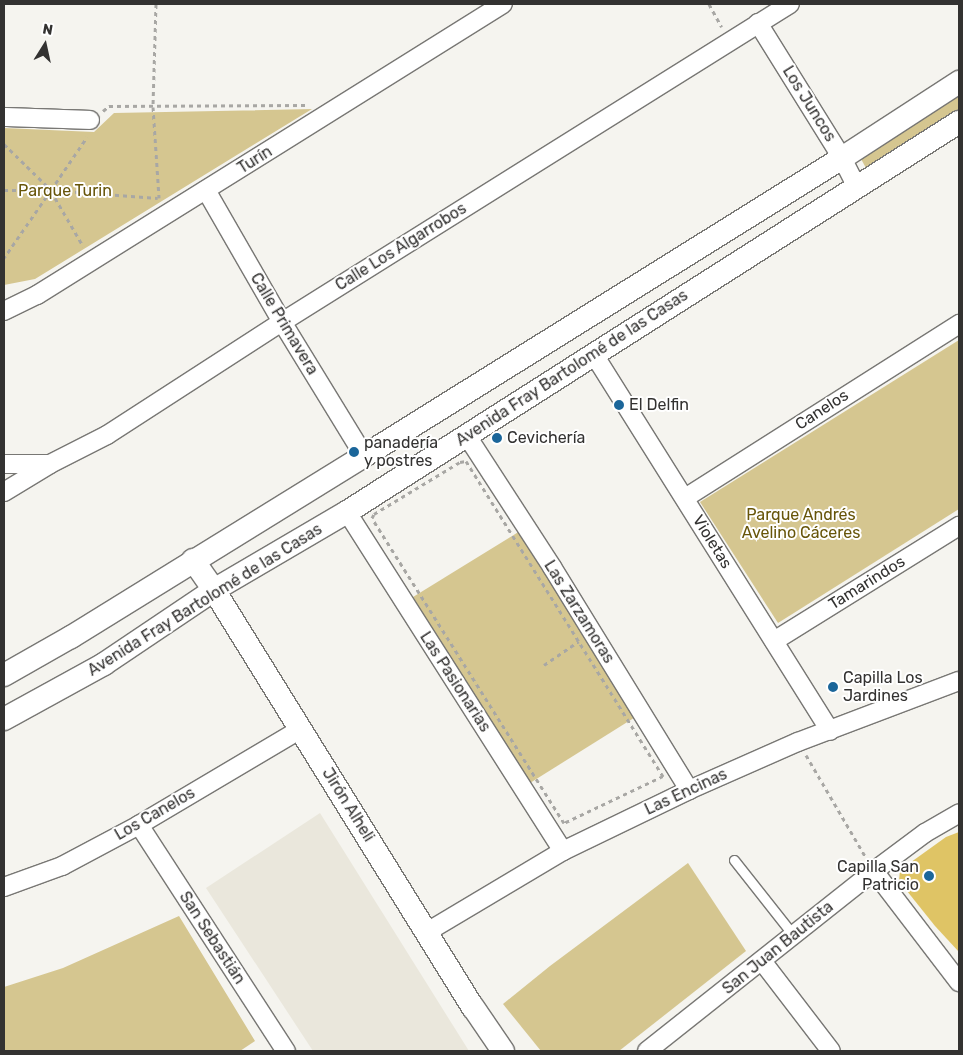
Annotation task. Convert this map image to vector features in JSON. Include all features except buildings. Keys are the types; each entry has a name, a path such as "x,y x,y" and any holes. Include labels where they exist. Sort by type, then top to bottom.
{"street":[{"name":"Turín","path":"4,310 37,295 503,4"},
{"name":"Calle Los Algarrobos","path":"4,464 50,464 107,436 282,322 790,4"},
{"name":"Los Juncos","path":"758,24 842,158 857,187"},
{"name":"Avenida Fray Bartolomé de las Casas","path":"4,675 71,637 364,456 842,158 959,82"},
{"path":"4,117 96,121"},
{"name":"Avenida Fray Bartolomé de las Casas","path":"4,719 104,664 214,590 347,512 593,353 959,122"},
{"name":"Calle Primavera","path":"206,190 282,322 364,456"},
{"name":"Canelos","path":"685,498 959,324"},
{"name":"Violetas","path":"593,353 830,731"},
{"name":"Las Zarzamoras","path":"467,436 552,567 689,790"},
{"path":"4,492 50,464"},
{"name":"Las Pasionarias","path":"347,512 563,851"},
{"name":"Tamarindos","path":"774,641 959,526"},
{"name":"Jirón Alheli","path":"193,560 214,590 503,1051"},
{"name":"Las Encinas","path":"427,932 563,851 689,790 798,742 959,681"},
{"name":"Los Canelos","path":"4,887 62,866 139,825 301,729"},
{"name":"San Juan Bautista","path":"647,1051 794,936 874,870 925,833 959,813"},
{"name":"San Sebastián","path":"139,825 286,1051"},
{"path":"874,870 959,982"},
{"path":"762,961 831,1051"}],"lane":[{"path":"734,860 794,936"}],"path":[{"path":"156,4 153,107 159,198"},
{"path":"709,4 730,41"},
{"path":"109,106 342,105"},
{"path":"4,258 96,121 109,106"},
{"path":"96,121 109,106"},
{"path":"4,144 51,190 92,260"},
{"path":"4,190 51,190 190,200"},
{"path":"544,665 579,641"},
{"path":"798,742 874,870"},
{"path":"564,823 663,776"}],"shaded area":[{"path":"320,813 469,1051 313,1051 206,888"}],"green space":[{"path":"959,96 959,109 866,168 861,159"},
{"name":"Parque Turin","path":"312,109 35,279 4,285 4,128 94,132 114,113"},
{"name":"Parque Andrés Avelino Cáceres","path":"959,340 959,509 778,623 700,502"},
{"path":"520,531 637,716 530,783 413,597"},
{"path":"688,863 746,951 619,1051 541,1051 503,1004 550,966"},
{"path":"179,916 255,1041 240,1051 4,1051 4,987 63,968"}],"place":[{"name":"El Delfin","path":"619,405"},
{"name":"Cevichería","path":"497,438"},
{"name":"panadería y postres","path":"354,452"},
{"name":"Capilla Los Jardines","path":"833,687"},
{"name":"Capilla San Patricio","path":"929,876"}]}
